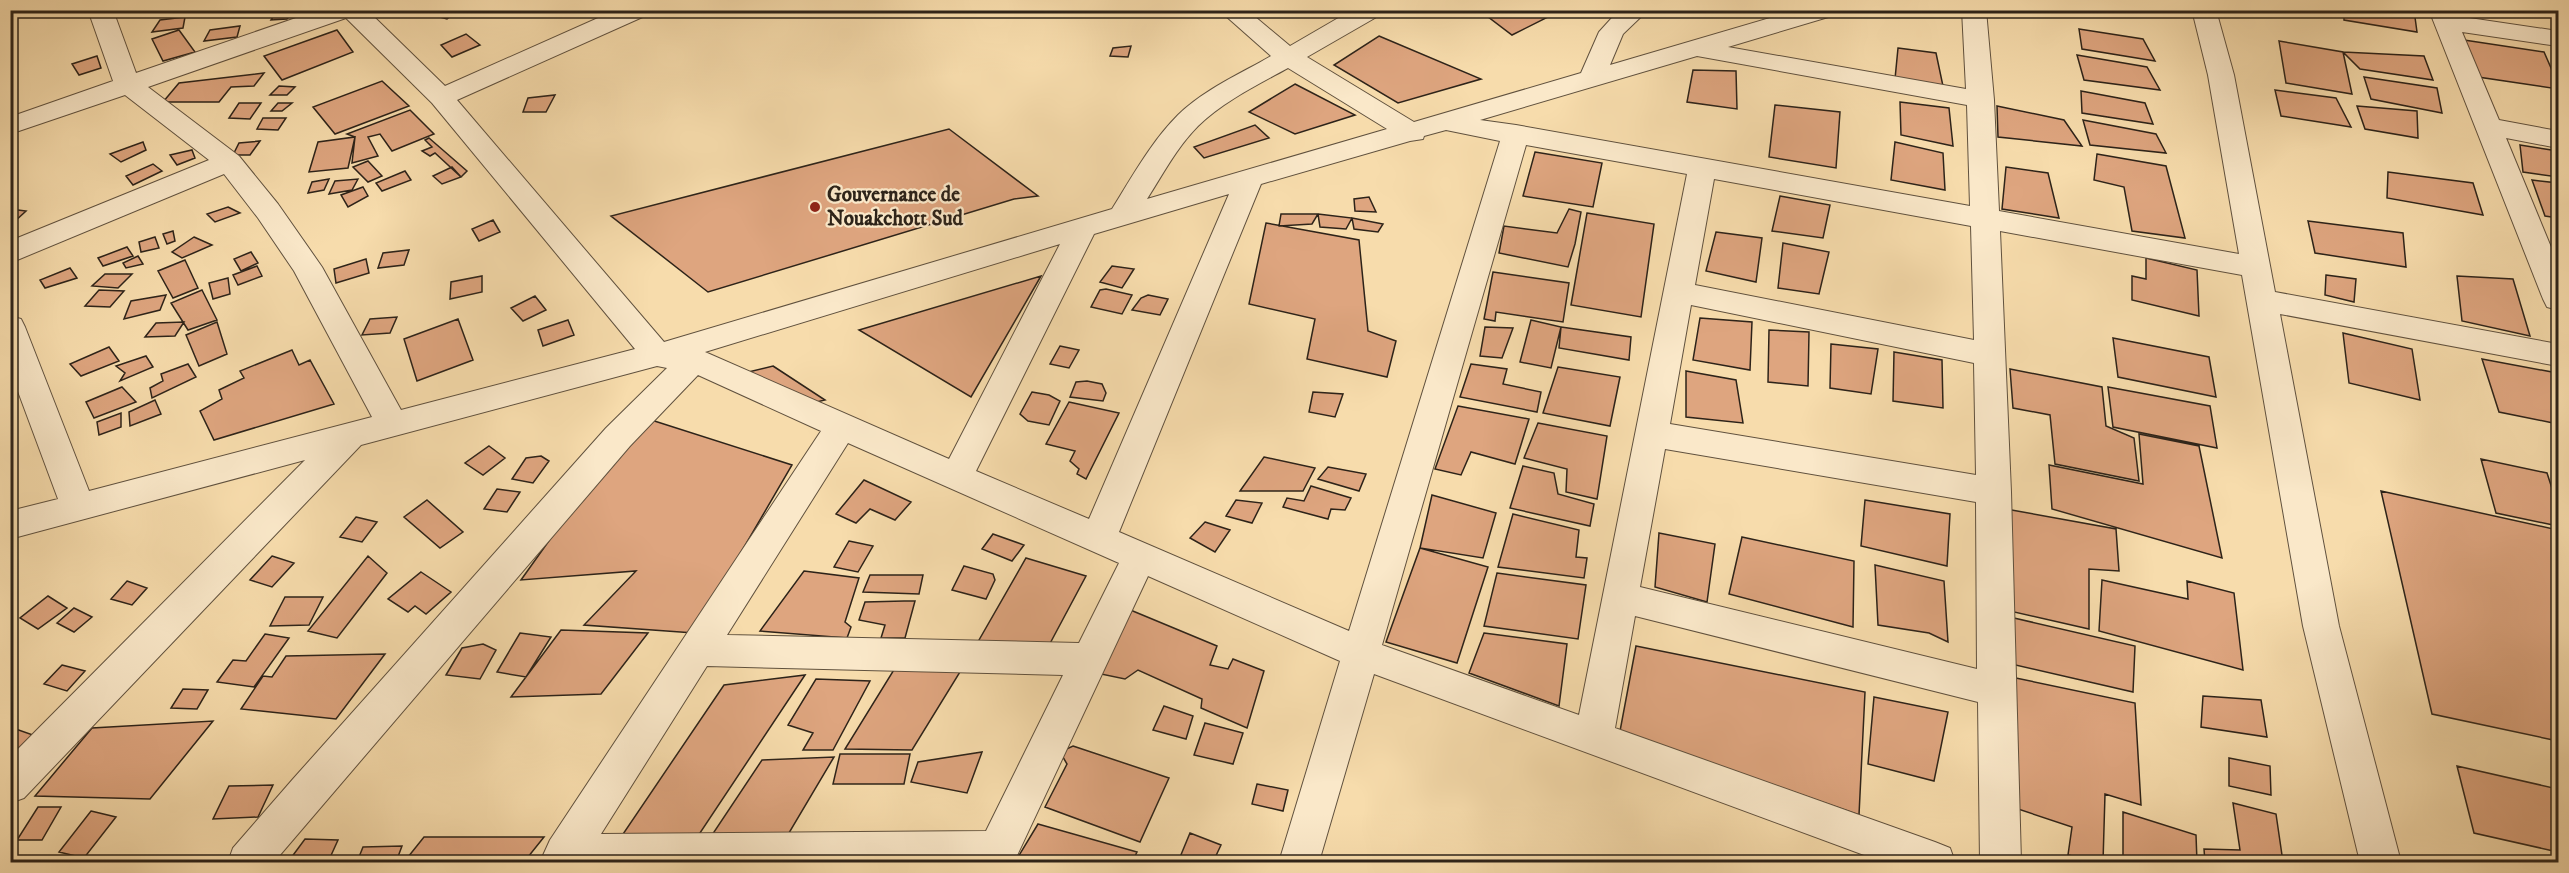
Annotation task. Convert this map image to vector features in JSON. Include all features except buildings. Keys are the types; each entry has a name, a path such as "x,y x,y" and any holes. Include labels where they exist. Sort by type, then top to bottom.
{"street":[{"path":"100,10 128,84 229,162 307,267 392,424"},
{"path":"10,126 344,10"},
{"path":"352,10 441,97 657,355 694,360 1360,653 1594,736 1935,862"},
{"path":"441,97 638,10"},
{"path":"1231,10 1287,56 1413,133"},
{"path":"1121,217 1164,150 1188,121 1216,98 1371,10"},
{"path":"1591,80 1610,31 1636,10"},
{"path":"10,525 657,355 1083,227 1413,133 1826,10"},
{"path":"1974,10 1981,100 1990,355 2001,862"},
{"path":"2204,10 2221,75 2321,626 2381,862"},
{"path":"2444,16 2559,39"},
{"path":"2444,16 2559,299"},
{"path":"1698,48 1981,100"},
{"path":"1446,123 1702,166 2257,267"},
{"path":"2488,126 2559,139"},
{"path":"1299,862 1516,133"},
{"path":"10,253 229,162"},
{"path":"1594,736 1702,166"},
{"path":"1099,538 1249,179"},
{"path":"2528,225 2559,231"},
{"path":"957,475 1083,227"},
{"path":"1678,292 1990,355"},
{"path":"2262,300 2559,355"},
{"path":"10,327 78,507"},
{"path":"248,862 611,445 694,360"},
{"path":"562,858 842,426"},
{"path":"1652,434 1994,492"},
{"path":"10,785 351,435"},
{"path":"562,858 995,856 1140,556"},
{"path":"1621,597 1996,690"},
{"path":"698,650 1090,659"}],"place":[{"name":"Gouvernance de Nouakchott Sud","path":"815,207"}]}
